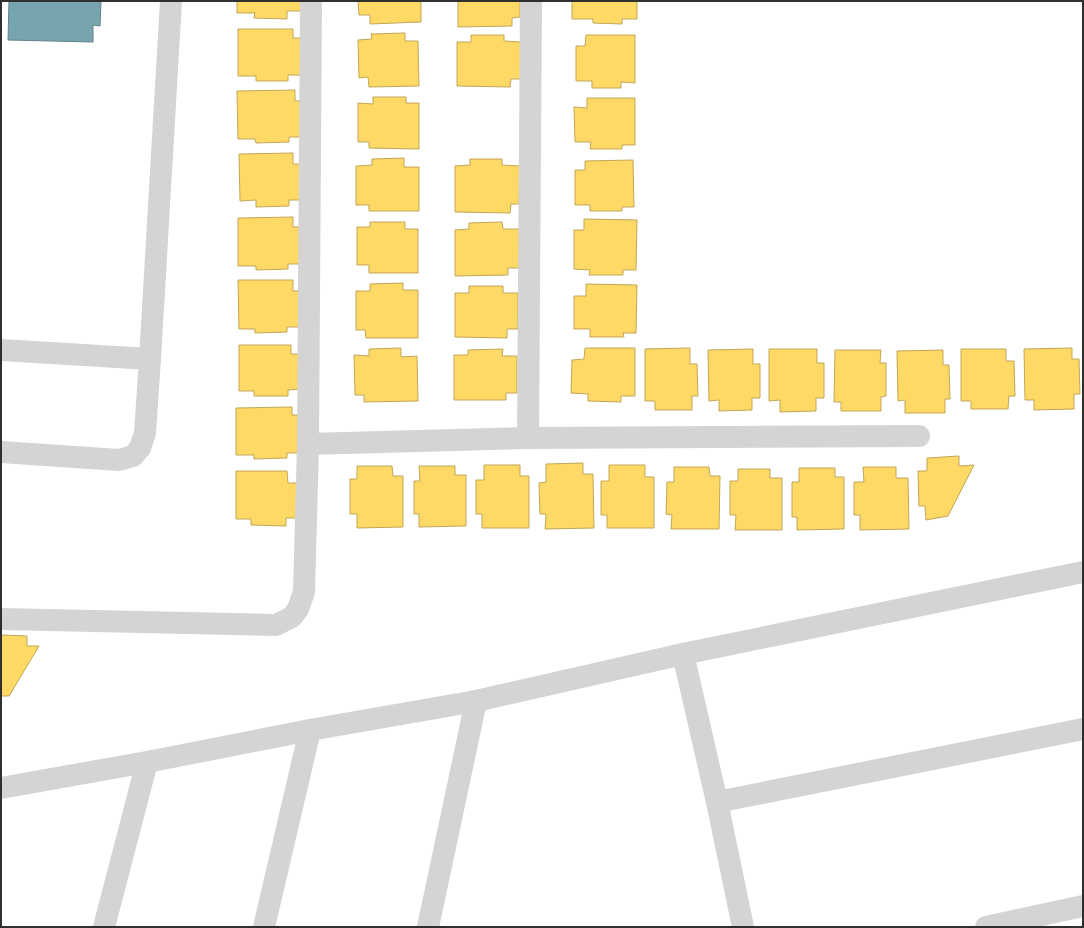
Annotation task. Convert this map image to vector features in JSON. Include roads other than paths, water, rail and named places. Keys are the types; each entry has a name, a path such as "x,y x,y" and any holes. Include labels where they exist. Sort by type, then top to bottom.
{"street":[{"path":"1,452 119,460 133,456 140,448 145,433 171,1"},
{"path":"1,619 276,625 292,617 298,609 304,592 308,444 311,1"},
{"path":"528,438 531,1"},
{"path":"1,350 150,359"},
{"path":"308,444 528,438 919,436"},
{"path":"1,788 310,730 476,701 683,654 1083,572"},
{"path":"683,654 718,802 743,927"},
{"path":"428,927 476,701"},
{"path":"718,802 1083,728"},
{"path":"264,927 310,730"},
{"path":"104,927 146,762"},
{"path":"986,927 1083,906"}]}
